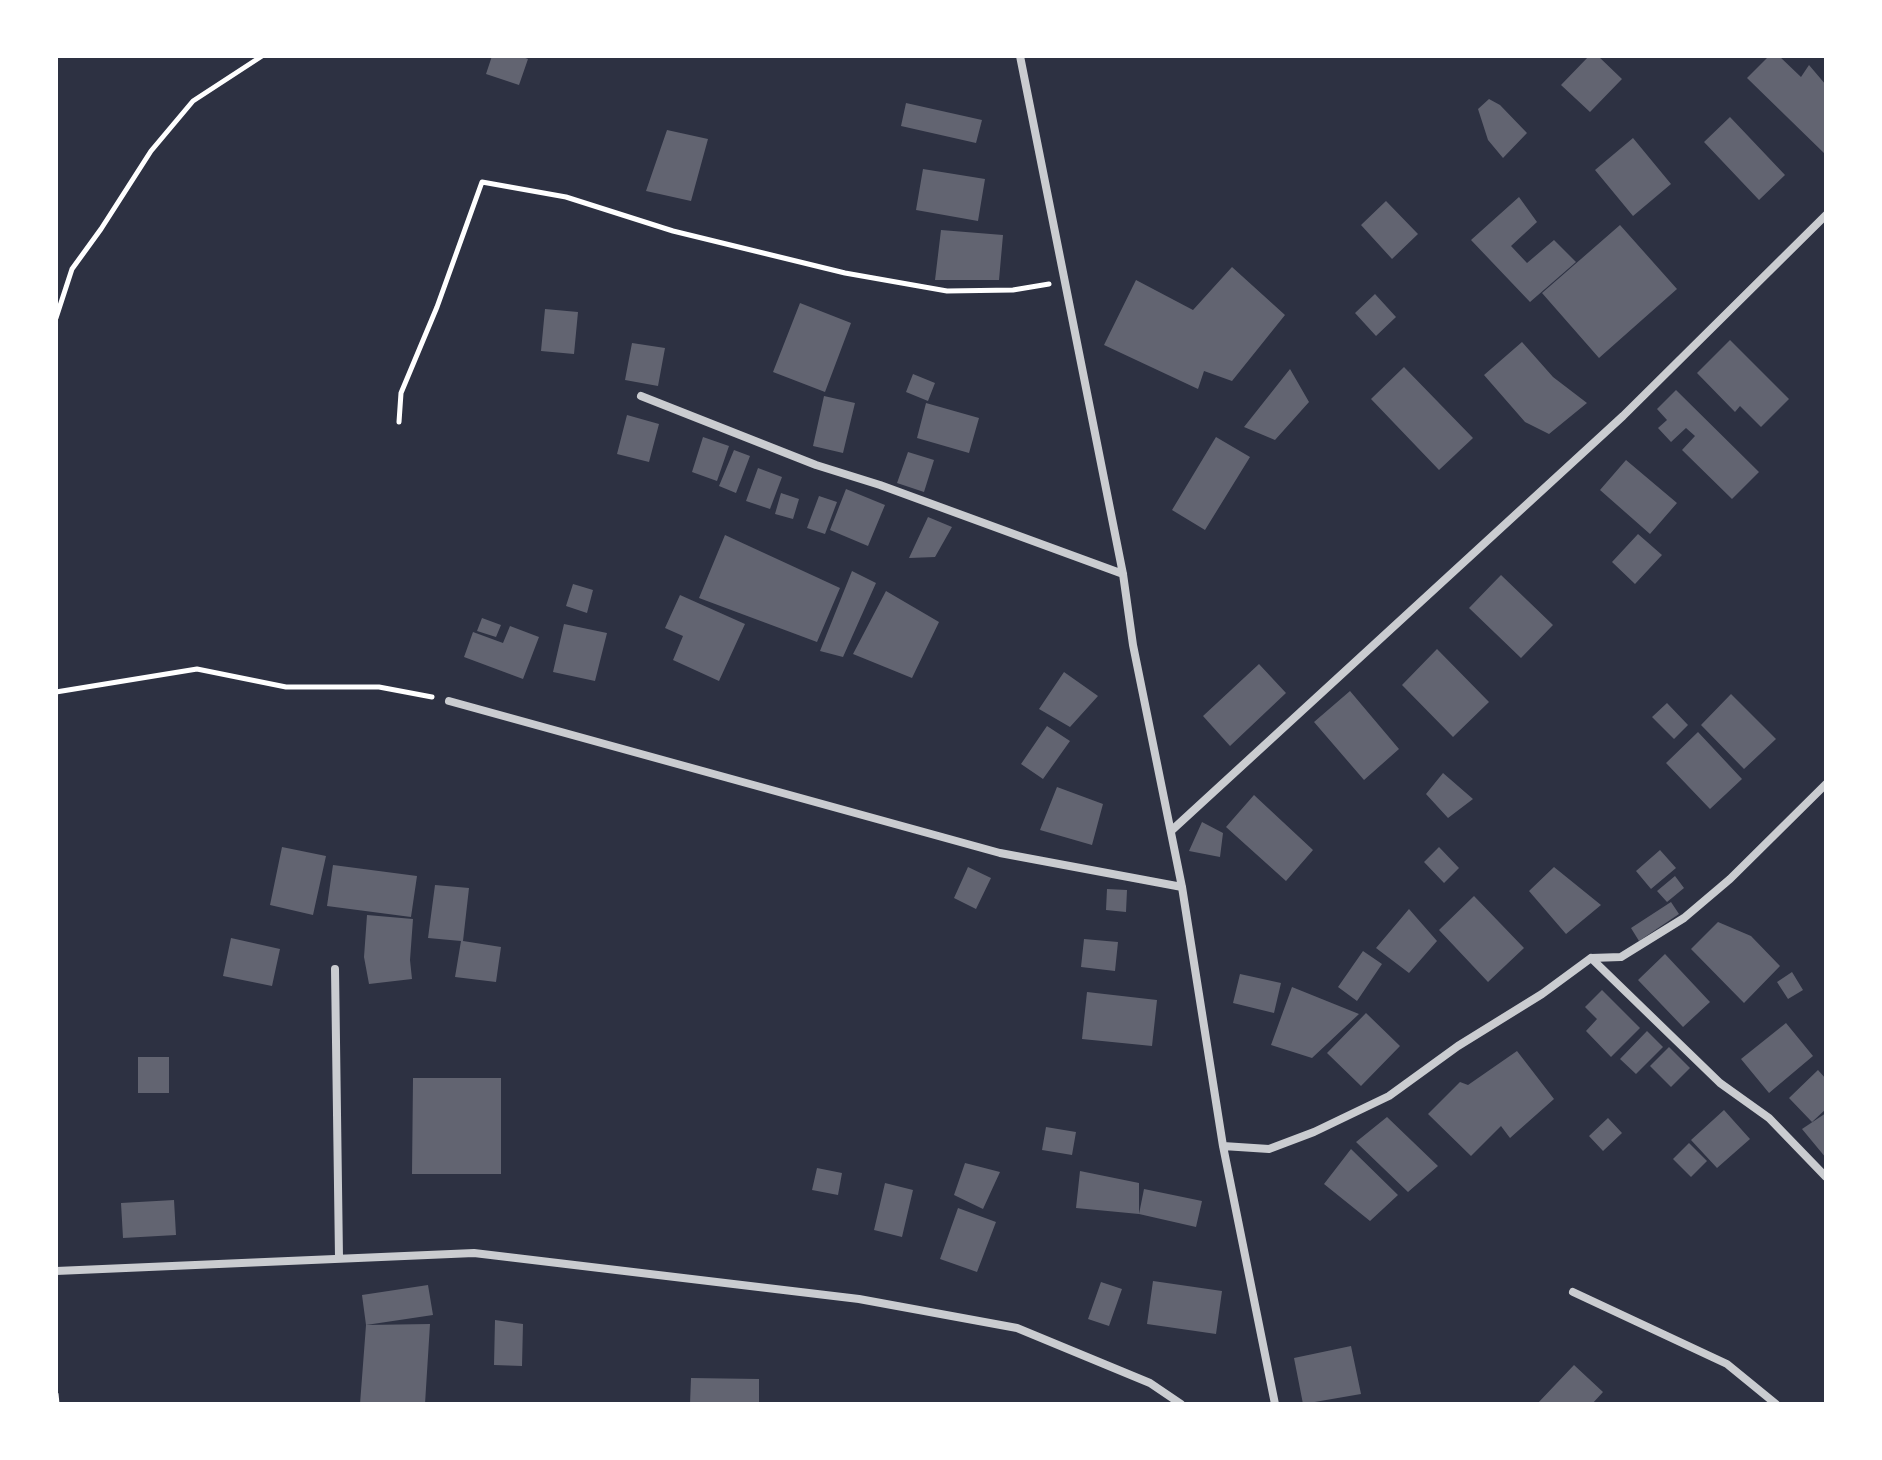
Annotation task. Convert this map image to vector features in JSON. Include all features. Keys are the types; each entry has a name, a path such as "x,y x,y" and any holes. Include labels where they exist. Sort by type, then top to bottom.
{"street":[{"path":"1020,56 1123,574 1133,645 1182,887 1223,1146 1275,1404"},
{"path":"1171,831 1623,416 1826,215"},
{"path":"641,396 816,465 880,485 1123,574"},
{"path":"449,701 1000,853 1182,887"},
{"path":"1223,1146 1269,1149 1314,1132 1389,1096 1591,958 1621,957 1684,918 1730,879 1826,784"},
{"path":"1591,958 1720,1083 1769,1118 1826,1177"},
{"path":"335,969 339,1258"},
{"path":"56,1271 474,1253 859,1299 1017,1328 1150,1383 1181,1404"},
{"path":"1573,1292 1727,1364 1776,1404"}],"path":[{"path":"56,318 72,269 151,151 193,101 262,56"},
{"path":"399,422 401,393 437,307 482,182 566,197 673,231 776,258 947,291 1013,290 1066,282"},
{"path":"56,692 197,669 286,687 379,687 449,701"},
{"path":"56,1394 57,1404"}],"building":[{"path":"492,56 528,59 519,85 486,74"},
{"path":"1589,56 1598,56 1622,79 1590,112 1561,85"},
{"path":"1769,56 1779,56 1801,77 1809,65 1826,85 1826,155 1747,78"},
{"path":"1489,99 1500,105 1527,133 1503,158 1488,140 1478,109"},
{"path":"906,103 982,120 976,143 901,126"},
{"path":"1730,117 1785,175 1759,200 1704,142"},
{"path":"667,130 708,139 691,201 646,191"},
{"path":"1633,138 1671,184 1633,216 1595,170"},
{"path":"923,169 985,179 978,221 916,210"},
{"path":"1519,197 1537,222 1511,246 1527,263 1554,240 1576,262 1530,302 1471,240"},
{"path":"1386,201 1418,234 1392,259 1361,225"},
{"path":"1620,225 1677,289 1599,358 1542,293"},
{"path":"941,230 1003,235 999,280 935,280"},
{"path":"1232,267 1285,315 1232,381 1204,371 1198,389 1104,345 1136,280 1193,310"},
{"path":"1375,294 1396,317 1376,336 1355,313"},
{"path":"800,303 851,323 825,392 773,372"},
{"path":"545,309 578,312 574,354 541,351"},
{"path":"1730,340 1789,399 1761,427 1740,406 1735,412 1697,373"},
{"path":"1522,342 1553,377 1587,403 1549,434 1525,422 1484,375"},
{"path":"632,343 665,348 658,386 625,380"},
{"path":"1404,367 1473,438 1439,470 1371,399"},
{"path":"1290,369 1309,402 1275,440 1244,427"},
{"path":"913,374 935,383 928,401 906,392"},
{"path":"1676,390 1759,472 1732,499 1682,450 1695,436 1686,428 1671,442 1658,428 1667,420 1657,409"},
{"path":"824,396 855,403 843,453 813,446"},
{"path":"926,403 979,418 969,453 917,438"},
{"path":"627,415 659,424 649,462 617,454"},
{"path":"703,437 729,446 717,481 692,472"},
{"path":"1216,437 1250,457 1205,530 1172,510"},
{"path":"734,450 750,456 736,493 719,486"},
{"path":"908,452 934,460 924,492 897,483"},
{"path":"1626,460 1677,503 1650,534 1600,490"},
{"path":"758,468 782,477 770,509 746,501"},
{"path":"846,489 885,505 868,546 830,530"},
{"path":"781,493 799,499 793,519 775,514"},
{"path":"819,496 837,502 825,534 807,528"},
{"path":"928,517 952,527 935,557 909,558"},
{"path":"1638,534 1662,555 1635,584 1612,562"},
{"path":"725,535 840,588 817,642 699,598"},
{"path":"852,571 876,583 843,657 820,651"},
{"path":"1501,575 1553,625 1521,658 1469,608"},
{"path":"573,584 593,590 587,613 566,606"},
{"path":"886,591 939,622 912,678 853,654"},
{"path":"680,595 745,624 719,681 673,660 683,636 665,628"},
{"path":"482,618 501,625 496,637 477,631"},
{"path":"564,624 607,633 595,681 553,672"},
{"path":"510,626 539,637 523,679 464,657 473,632 503,643"},
{"path":"1437,649 1489,702 1453,737 1402,685"},
{"path":"1259,664 1286,693 1230,746 1203,716"},
{"path":"1064,672 1098,696 1070,727 1039,709"},
{"path":"1350,691 1399,749 1364,780 1314,722"},
{"path":"1731,694 1776,739 1744,769 1701,725"},
{"path":"1667,703 1688,725 1674,739 1652,717"},
{"path":"1047,726 1070,741 1043,779 1021,764"},
{"path":"1698,732 1742,779 1710,809 1666,763"},
{"path":"1443,773 1473,799 1448,818 1426,794"},
{"path":"1057,787 1103,804 1092,845 1040,830"},
{"path":"1254,795 1313,850 1286,881 1226,827"},
{"path":"1202,822 1223,833 1220,857 1189,851"},
{"path":"282,847 326,856 313,915 270,905"},
{"path":"1439,847 1459,868 1444,883 1424,862"},
{"path":"1660,850 1676,868 1651,889 1636,871"},
{"path":"333,865 417,876 411,917 327,906"},
{"path":"968,867 991,878 976,909 954,898"},
{"path":"1554,867 1601,905 1566,934 1529,891"},
{"path":"1675,876 1684,888 1667,902 1657,891"},
{"path":"435,885 469,888 463,941 501,947 496,982 455,977 461,941 428,938"},
{"path":"1107,889 1127,890 1126,912 1106,910"},
{"path":"1474,896 1524,948 1488,982 1439,930"},
{"path":"1671,902 1679,914 1639,941 1631,928"},
{"path":"1409,909 1437,941 1409,973 1376,948"},
{"path":"367,915 413,919 412,979 369,984 364,957"},
{"path":"1718,922 1751,936 1780,966 1744,1003 1691,949"},
{"path":"231,938 280,949 272,986 223,976"},
{"path":"1084,939 1118,942 1115,971 1081,967"},
{"path":"1363,951 1382,964 1357,1001 1338,987"},
{"path":"1665,954 1710,1002 1683,1027 1638,980"},
{"path":"1792,972 1803,990 1788,999 1777,982"},
{"path":"1240,974 1281,983 1274,1013 1233,1003"},
{"path":"1292,987 1359,1014 1312,1058 1271,1045"},
{"path":"1602,990 1640,1028 1611,1057 1586,1031 1597,1019 1585,1007"},
{"path":"1087,992 1157,1000 1152,1046 1082,1039"},
{"path":"1366,1013 1400,1046 1361,1086 1327,1053"},
{"path":"1786,1023 1813,1056 1769,1093 1741,1059"},
{"path":"1647,1031 1663,1047 1636,1074 1620,1059"},
{"path":"1669,1047 1690,1068 1671,1087 1650,1066"},
{"path":"1517,1051 1554,1099 1510,1138 1501,1126 1471,1156 1428,1114 1460,1082 1468,1085"},
{"path":"138,1057 169,1057 169,1093 138,1093"},
{"path":"1818,1070 1826,1079 1826,1109 1812,1122 1789,1098"},
{"path":"413,1078 501,1078 501,1174 412,1174"},
{"path":"1724,1110 1750,1139 1717,1168 1691,1140"},
{"path":"1826,1113 1826,1158 1802,1129"},
{"path":"1387,1117 1438,1166 1408,1192 1356,1142"},
{"path":"1608,1118 1622,1133 1603,1151 1589,1136"},
{"path":"1046,1127 1076,1132 1072,1155 1042,1150"},
{"path":"1689,1143 1707,1161 1691,1177 1673,1159"},
{"path":"1351,1149 1398,1195 1370,1221 1324,1184"},
{"path":"965,1163 1000,1172 983,1209 954,1195"},
{"path":"817,1168 842,1173 838,1195 812,1190"},
{"path":"1080,1171 1139,1183 1139,1214 1076,1208"},
{"path":"885,1183 913,1190 902,1237 874,1230"},
{"path":"1144,1189 1202,1201 1196,1227 1139,1214"},
{"path":"174,1200 176,1235 123,1238 121,1203"},
{"path":"958,1208 996,1222 977,1272 940,1259"},
{"path":"1153,1281 1222,1291 1216,1334 1147,1324"},
{"path":"1101,1282 1122,1289 1109,1326 1088,1319"},
{"path":"428,1285 433,1315 366,1325 362,1295"},
{"path":"495,1320 523,1324 522,1366 494,1365"},
{"path":"430,1324 425,1404 360,1404 366,1325"},
{"path":"1351,1346 1361,1394 1303,1404 1294,1358"},
{"path":"1574,1365 1603,1392 1592,1404 1537,1404"},
{"path":"691,1378 759,1379 759,1404 690,1404"}]}
